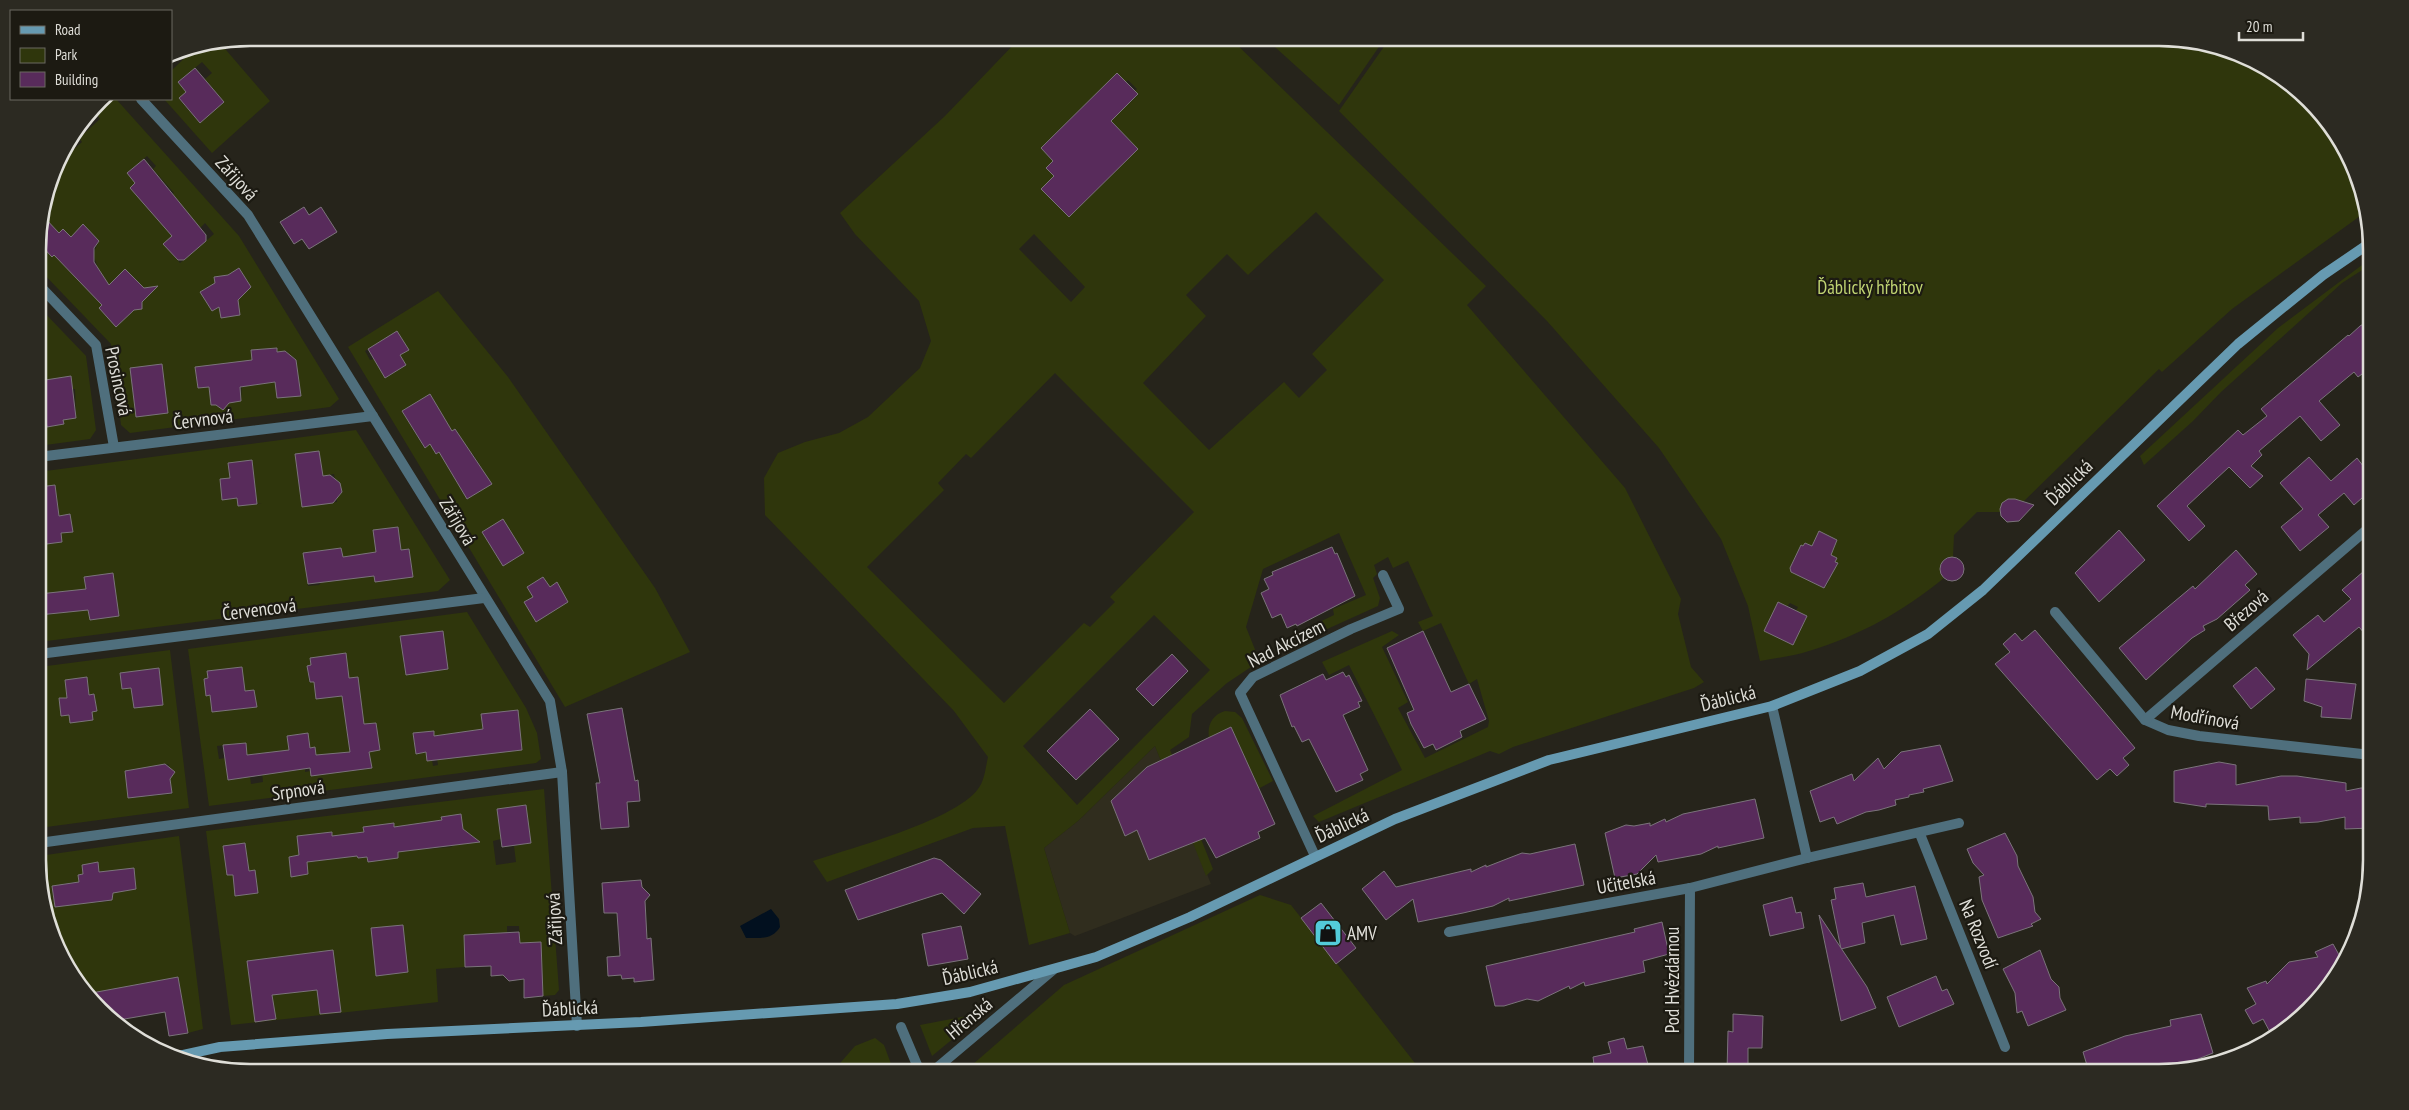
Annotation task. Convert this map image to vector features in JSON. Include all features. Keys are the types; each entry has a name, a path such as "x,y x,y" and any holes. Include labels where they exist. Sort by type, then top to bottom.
{"main road":[{"name":"Ďáblická","path":"187,1054 220,1047 347,1037 577,1026 897,1004 970,992 1096,957 1171,925 1315,856 1396,820 1549,760 1772,706 1860,671 1928,634 1983,590 2238,344 2323,275 2363,248"}],"street":[{"name":"Zářijová","path":"142,100 248,215 484,598 550,701 562,772 577,1026"},
{"name":"Prosincová","path":"46,292 96,345 114,447"},
{"name":"Červnová","path":"46,456 373,416"},
{"name":"Březová","path":"2145,720 2363,533"},
{"name":"Nad Akcízem","path":"1315,856 1240,693 1253,677 1352,629 1399,610 1383,575"},
{"name":"Červencová","path":"46,653 484,598"},
{"name":"Modřínová","path":"2055,612 2145,720 2168,730 2199,736 2363,754"},
{"path":"1772,706 1808,858"},
{"name":"Srpnová","path":"46,842 562,772"},
{"name":"Učitelská","path":"1449,932 1690,888 1808,858 1920,834 1958,823"},
{"name":"Na Rozvodí","path":"1920,834 2005,1047"},
{"name":"Pod Hvězdárnou","path":"1690,888 1690,1064"},
{"name":"Hřenská","path":"941,1064 1052,970"},
{"path":"900,1027 916,1064"}],"shaded area":[{"path":"1155,746 1211,884 1075,936 1070,933 1044,848 1078,821"}],"green space":[{"path":"1012,46 1238,46 1486,286 1467,305 1625,488 1681,599 1678,614 1691,667 1704,682 1694,688 1513,747 1499,754 1490,751 1319,822 1313,816 1402,770 1349,665 1329,675 1322,662 1392,631 1399,635 1382,647 1408,702 1398,708 1425,758 1488,727 1489,721 1477,679 1469,684 1441,623 1423,631 1418,622 1433,616 1408,561 1393,568 1388,557 1374,565 1377,574 1373,578 1380,598 1378,606 1303,640 1305,629 1334,615 1333,609 1366,595 1339,533 1263,569 1246,627 1256,652 1254,665 1227,683 1192,714 1189,737 1170,750 1195,807 1189,809 1213,869 1206,876 1155,746 1078,821 1044,848 1070,933 1029,945 1005,826 973,828 827,882 813,861 904,831 951,810 969,798 980,786 988,757 954,711 765,515 764,478 778,453 805,442 839,433 868,417 920,368 931,341 919,301 855,234 840,213 945,116","holes":["1117,73 1137,89 1135,91 1138,95 1111,121 1138,149 1069,217 1054,176 1046,168 1053,161 1041,148","1316,212 1384,280 1312,354 1327,370 1299,398 1284,382 1209,450 1143,383 1206,316 1186,295 1227,254 1248,275","1034,234 1085,287 1071,302 1019,249","1055,373 1194,512 1110,597 1115,602 1090,627 1084,623 1004,703 867,567 944,490 938,483 966,454 971,458","1154,615 1210,670 1077,805 1023,746"]},
{"path":"1274,46 1380,46 1339,105"},
{"name":"Ďáblický hřbitov","path":"1384,46 2159,46 2199,50 2225,57 2249,67 2283,88 2303,106 2321,126 2342,160 2352,184 2360,216 2232,309 2162,372 2159,369 2022,503 2011,499 2001,505 2000,512 1977,512 1954,535 1953,557 1944,560 1940,566 1944,578 1912,602 1863,630 1828,645 1791,656 1760,661 1748,606 1721,539 1659,448 1547,321 1339,111","holes":["1814,541 1833,549 1829,559 1833,556 1837,558 1835,562 1837,563 1824,588 1818,585 1820,582 1797,571 1796,574 1791,572 1805,543 1809,545 1808,549 1810,549","1790,603 1798,607 1796,611 1807,616 1793,645 1765,631"]},
{"path":"224,48 270,101 212,153 165,100 172,100 172,70 186,56","holes":["202,62 212,73 205,79 224,102 200,123 179,99 186,92 178,82"]},
{"path":"113,100 117,100 239,236 339,399 330,407 130,433 121,425 111,344 46,276 46,249 82,284 98,268 93,254 99,241 84,225 71,237 63,229 46,246 53,197 67,160 73,150 82,142 80,139 82,135 100,119 97,116","holes":["147,156 156,166 153,169 174,193 160,205 130,188 135,183 127,173","205,223 214,234 180,263 164,244 200,228","239,268 251,287 238,300 240,315 221,318 219,307 212,311 200,292 215,283 214,277 228,275","125,269 142,302 142,306 134,310 116,326 99,308 109,298 103,291","276,348 277,352 287,351 288,358 293,357 296,360 301,395 277,398 275,382 264,383 259,350","229,363 242,383 241,401 211,405 209,387 198,388 195,368","162,364 168,412 136,417 130,368"]},
{"path":"2363,264 2363,270 2342,283 2221,392 2193,421 2144,465 2140,456 2278,328"},
{"path":"438,291 508,377 655,588 690,652 565,707 348,347","holes":["397,331 408,350 400,355 406,365 386,378 374,359 370,360 365,351","430,394 452,431 456,429 461,438 436,454 430,444 424,448 402,411","473,454 491,484 467,499 449,469","503,520 524,553 503,566 482,532","543,577 550,587 557,583 568,602 536,622 524,602 533,597 527,587"]},
{"path":"46,314 86,356 96,430 90,439 46,445 46,421 47,427 63,424 63,420 76,418 75,389 72,389 71,376 46,380"},
{"path":"356,430 450,580 438,591 46,641 47,615 59,613 57,593 46,594 46,544 62,542 61,533 73,532 70,514 59,516 55,486 46,487 46,471","holes":["319,451 323,476 334,474 335,479 340,483 342,492 337,498 337,502 302,506 295,454","252,460 257,503 262,503 239,506 237,498 223,500 230,478 228,463","398,527 401,550 409,549 413,576 375,581 371,554 376,553 373,530","341,548 343,557 319,585 308,586 304,553","113,573 119,616 90,620 84,577"]},
{"path":"467,612 526,708 537,733 541,759 536,763 209,806 188,649","holes":["443,631 448,669 405,674 401,636","345,654 349,678 358,677 360,693 316,699 314,682 309,682 307,666 311,665 311,658","242,667 245,691 254,690 256,706 212,712 210,695 206,695 204,679 208,678 207,671","518,710 522,750 485,754 481,714","376,723 380,750 368,752 372,768 353,771 347,727","433,731 438,765 433,766 432,760 427,761 426,752 416,753 413,733","308,733 310,748 315,747 316,755 311,771 305,772 305,769 292,771 287,736","246,743 247,755 260,754 263,782 251,784 250,777 228,780 225,758 219,759 217,746"]},
{"path":"170,650 189,808 46,827 46,666","holes":["159,669 163,704 134,708 131,688 122,689 121,673","87,677 89,695 94,694 97,711 92,712 59,699 67,698 65,680","168,764 173,775 170,779 172,794 129,798 125,771"]},
{"path":"1225,711 1235,712 1242,718 1273,781 1258,789 1231,727 1209,738 1211,721"},
{"path":"544,789 559,990 555,995 543,996 541,942 520,943 519,926 507,926 507,943 489,933 464,935 465,967 436,969 438,1002 231,1025 206,831","holes":["526,805 531,843 514,846 516,862 496,865 493,841 501,839 497,809","461,814 463,832 470,835 451,847 427,849 423,823 442,824 441,817","394,824 398,857 368,862 367,857 358,858 354,834 364,832 363,828","332,832 335,858 307,862 308,874 291,876 289,857 299,855 313,834","245,843 249,871 255,870 235,896 233,875 227,875 223,846","403,925 408,972 376,976 371,929","333,950 341,1012 320,1014 317,990 272,995 275,1019 248,961"]},
{"path":"179,836 203,1029 188,1033 178,977 95,992 88,984 67,950 57,926 50,900 46,855","holes":["98,862 100,874 133,868 136,889 112,893 110,901 93,903 83,874 82,865","75,882 77,904 55,907 52,886"]},
{"path":"1260,895 1291,905 1416,1064 973,1064 1064,985"},
{"path":"972,1015 974,1017 972,1023 932,1056 920,1025"},
{"path":"875,1038 884,1045 891,1064 839,1064 855,1046"}],"water":[{"path":"771,909 779,919 780,927 777,931 765,937 746,938 740,926"}],"building":[{"path":"195,68 224,102 200,123 179,98 186,92 178,82"},
{"path":"1117,73 1138,94 1111,121 1138,149 1069,217 1041,189 1054,176 1046,168 1053,161 1041,148"},
{"path":"144,159 206,235 206,241 184,260 178,260 163,244 172,236 130,188 135,183 127,173"},
{"path":"304,207 309,215 321,207 337,232 309,249 302,239 294,244 280,222"},
{"path":"48,222 59,233 63,229 71,237 83,224 99,241 94,248 94,262 109,285 125,269 144,288 158,286 142,302 142,309 134,310 116,327 99,308 102,305 54,255 52,257 46,251"},
{"path":"239,268 251,287 238,300 240,315 221,318 219,307 212,311 200,292 215,283 214,277 228,275"},
{"path":"2363,324 2363,373 2358,377 2354,372 2319,401 2340,425 2321,441 2300,416 2259,451 2262,455 2251,466 2263,476 2250,488 2229,467 2187,506 2205,526 2189,541 2157,506 2238,430 2243,435 2267,416 2261,409"},
{"path":"397,331 409,350 400,355 406,365 385,378 368,349"},
{"path":"277,348 277,352 285,351 296,360 301,396 277,398 275,382 240,387 241,401 229,403 223,410 216,405 211,405 209,387 198,388 195,367 252,360 251,350"},
{"path":"162,364 168,413 136,417 130,368"},
{"path":"71,376 76,418 63,420 64,424 47,427 46,380"},
{"path":"430,394 452,431 455,429 492,484 467,499 439,452 436,454 430,444 425,448 402,411"},
{"path":"319,451 323,476 330,475 340,483 342,492 333,503 302,507 295,454"},
{"path":"2309,457 2331,481 2357,458 2363,466 2363,497 2354,505 2344,493 2318,515 2329,527 2300,551 2281,527 2303,509 2280,483"},
{"path":"252,460 257,504 238,506 237,498 222,500 220,479 230,478 228,463"},
{"path":"55,485 59,516 70,514 73,532 61,533 62,542 46,544 46,486"},
{"path":"2008,499 2015,499 2034,505 2019,521 2007,522 2001,516 2000,509 2002,503"},
{"path":"503,519 524,553 503,566 482,532"},
{"path":"398,527 401,550 409,549 413,577 375,582 374,576 308,584 303,553 341,548 343,557 376,552 373,530"},
{"path":"2119,530 2145,560 2099,602 2075,573"},
{"path":"1819,531 1837,540 1831,555 1837,558 1835,562 1838,563 1824,588 1791,572 1790,568 1801,545 1803,546 1805,543 1812,546"},
{"path":"1332,547 1335,554 1337,553 1355,596 1297,626 1296,624 1287,628 1281,614 1272,618 1261,593 1269,589 1264,579 1273,575 1272,572"},
{"path":"2236,550 2257,574 2245,585 2250,590 2217,619 2203,626 2205,630 2192,638 2146,680 2119,648 2193,586 2195,589"},
{"path":"1952,557 1957,558 1963,564 1963,574 1957,580 1952,581 1947,580 1941,574 1940,569 1941,564 1947,558"},
{"path":"2363,572 2363,632 2359,627 2307,670 2309,654 2293,635 2318,615 2324,622 2351,599 2342,590"},
{"path":"113,573 119,616 90,620 88,610 46,614 46,593 86,589 84,577"},
{"path":"543,577 550,587 557,582 568,602 536,622 524,602 533,597 527,587"},
{"path":"1778,602 1807,616 1793,645 1764,631"},
{"path":"2035,630 2135,748 2123,758 2129,765 2117,776 2110,769 2097,780 1995,664 2010,652 2003,644 2015,633 2022,641"},
{"path":"443,631 448,669 406,675 400,636"},
{"path":"1423,631 1451,692 1469,684 1486,719 1460,731 1462,737 1436,750 1433,744 1424,748 1411,724 1407,713 1414,710 1387,648"},
{"path":"346,653 349,678 358,677 364,724 376,723 380,750 369,752 372,768 311,776 310,768 228,780 223,745 246,743 247,755 289,750 287,736 308,733 310,748 315,747 316,755 350,752 342,696 316,699 314,682 310,682 307,666 311,665 310,658"},
{"path":"1172,654 1188,671 1153,706 1136,689"},
{"path":"242,667 245,691 254,690 257,707 212,712 210,695 206,696 204,679 208,678 207,671"},
{"path":"2256,667 2275,689 2251,709 2233,686"},
{"path":"159,668 163,705 134,708 131,688 122,689 120,673"},
{"path":"1343,672 1346,677 1349,675 1362,701 1358,702 1360,707 1343,715 1368,770 1360,774 1363,780 1336,792 1309,739 1302,742 1294,726 1292,727 1280,695 1323,674 1326,680"},
{"path":"87,677 89,695 94,694 97,711 92,712 93,720 70,723 69,715 61,716 59,698 67,698 65,680"},
{"path":"2306,679 2356,684 2351,719 2321,717 2322,707 2304,701"},
{"path":"622,708 635,781 638,780 640,801 627,802 629,827 601,829 596,783 600,783 587,714"},
{"path":"1090,709 1119,739 1076,780 1047,751"},
{"path":"518,710 522,750 427,761 426,752 416,754 413,733 434,731 434,736 483,729 481,714"},
{"path":"1231,727 1275,824 1258,832 1260,838 1216,858 1205,838 1149,860 1137,830 1125,836 1111,801 1147,767"},
{"path":"1940,745 1953,781 1923,789 1924,792 1895,800 1896,805 1866,812 1837,824 1834,817 1820,822 1810,791 1852,774 1854,781 1878,758 1884,769 1901,752"},
{"path":"2219,762 2236,765 2236,785 2281,776 2297,776 2346,783 2346,791 2363,788 2363,828 2345,829 2345,817 2300,823 2300,817 2269,820 2268,806 2206,804 2206,807 2174,802 2174,771"},
{"path":"165,764 175,772 170,779 172,793 128,798 125,771"},
{"path":"1755,799 1764,838 1718,848 1718,846 1701,854 1658,862 1656,855 1637,874 1615,878 1605,833 1626,825 1634,826 1650,823 1650,826 1665,819 1666,822 1683,814"},
{"path":"526,805 531,843 502,847 497,809"},
{"path":"461,814 463,829 480,842 398,852 398,858 368,862 367,857 358,858 357,856 307,862 308,874 291,877 289,857 299,855 297,836 332,832 332,836 364,832 363,827 394,823 394,827 442,820 441,817"},
{"path":"2005,833 2017,856 2018,866 2033,897 2035,912 2041,919 2031,924 2033,926 1998,938 1982,900 1979,877 1984,875 1973,863 1967,849"},
{"path":"245,843 249,871 255,870 258,893 235,896 233,875 227,875 223,846"},
{"path":"1575,844 1584,885 1509,901 1509,898 1493,906 1463,913 1418,922 1413,899 1386,920 1362,889 1384,871 1396,887 1471,869 1471,872 1522,853 1530,854"},
{"path":"934,858 941,860 981,894 964,914 942,893 858,920 845,890"},
{"path":"98,862 99,872 134,868 136,889 113,893 112,900 55,907 52,886 79,882 78,875 83,874 82,865"},
{"path":"641,880 642,887 650,895 645,901 647,939 651,938 654,980 634,982 634,978 622,979 621,975 608,976 607,957 620,956 617,913 604,913 602,883"},
{"path":"1863,883 1866,897 1915,886 1927,939 1901,945 1894,915 1862,923 1865,943 1841,949 1831,900 1836,899 1834,888"},
{"path":"1792,897 1796,913 1801,912 1804,928 1770,936 1763,905"},
{"name":"AMV","path":"1321,903 1356,948 1336,964 1301,918"},
{"path":"1819,915 1867,987 1876,1008 1841,1021"},
{"path":"1662,922 1669,954 1643,961 1645,972 1585,986 1584,982 1570,989 1569,986 1538,1001 1527,999 1504,1006 1495,1006 1486,966 1635,932 1634,929"},
{"path":"403,925 408,972 376,976 371,928"},
{"path":"961,926 968,959 928,966 922,934"},
{"path":"519,932 520,943 541,942 543,996 524,998 524,979 509,981 503,975 491,976 491,966 465,967 464,935"},
{"path":"2333,944 2339,955 2321,984 2303,1004 2283,1022 2269,1031 2263,1019 2253,1024 2245,1010 2256,1004 2247,988 2266,981 2267,984 2289,962 2318,957 2315,952"},
{"path":"333,950 341,1012 320,1014 317,990 272,995 276,1019 255,1022 247,961"},
{"path":"2040,950 2051,979 2059,987 2060,998 2066,1010 2028,1026 2022,1011 2017,1013 2015,993 2003,969"},
{"path":"1936,976 1942,991 1947,989 1954,1004 1899,1027 1887,997"},
{"path":"178,977 188,1033 169,1036 165,1012 123,1019 95,992"},
{"path":"1733,1014 1763,1016 1762,1048 1748,1048 1748,1064 1727,1064 1728,1031 1733,1032"},
{"path":"2201,1014 2213,1053 2186,1062 2087,1064 2083,1052 2125,1036 2171,1026 2170,1020"},
{"path":"1624,1038 1627,1049 1643,1046 1648,1064 1594,1064 1593,1057 1611,1053 1608,1042"}],"place":[{"name":"AMV","path":"1328,933"}]}
